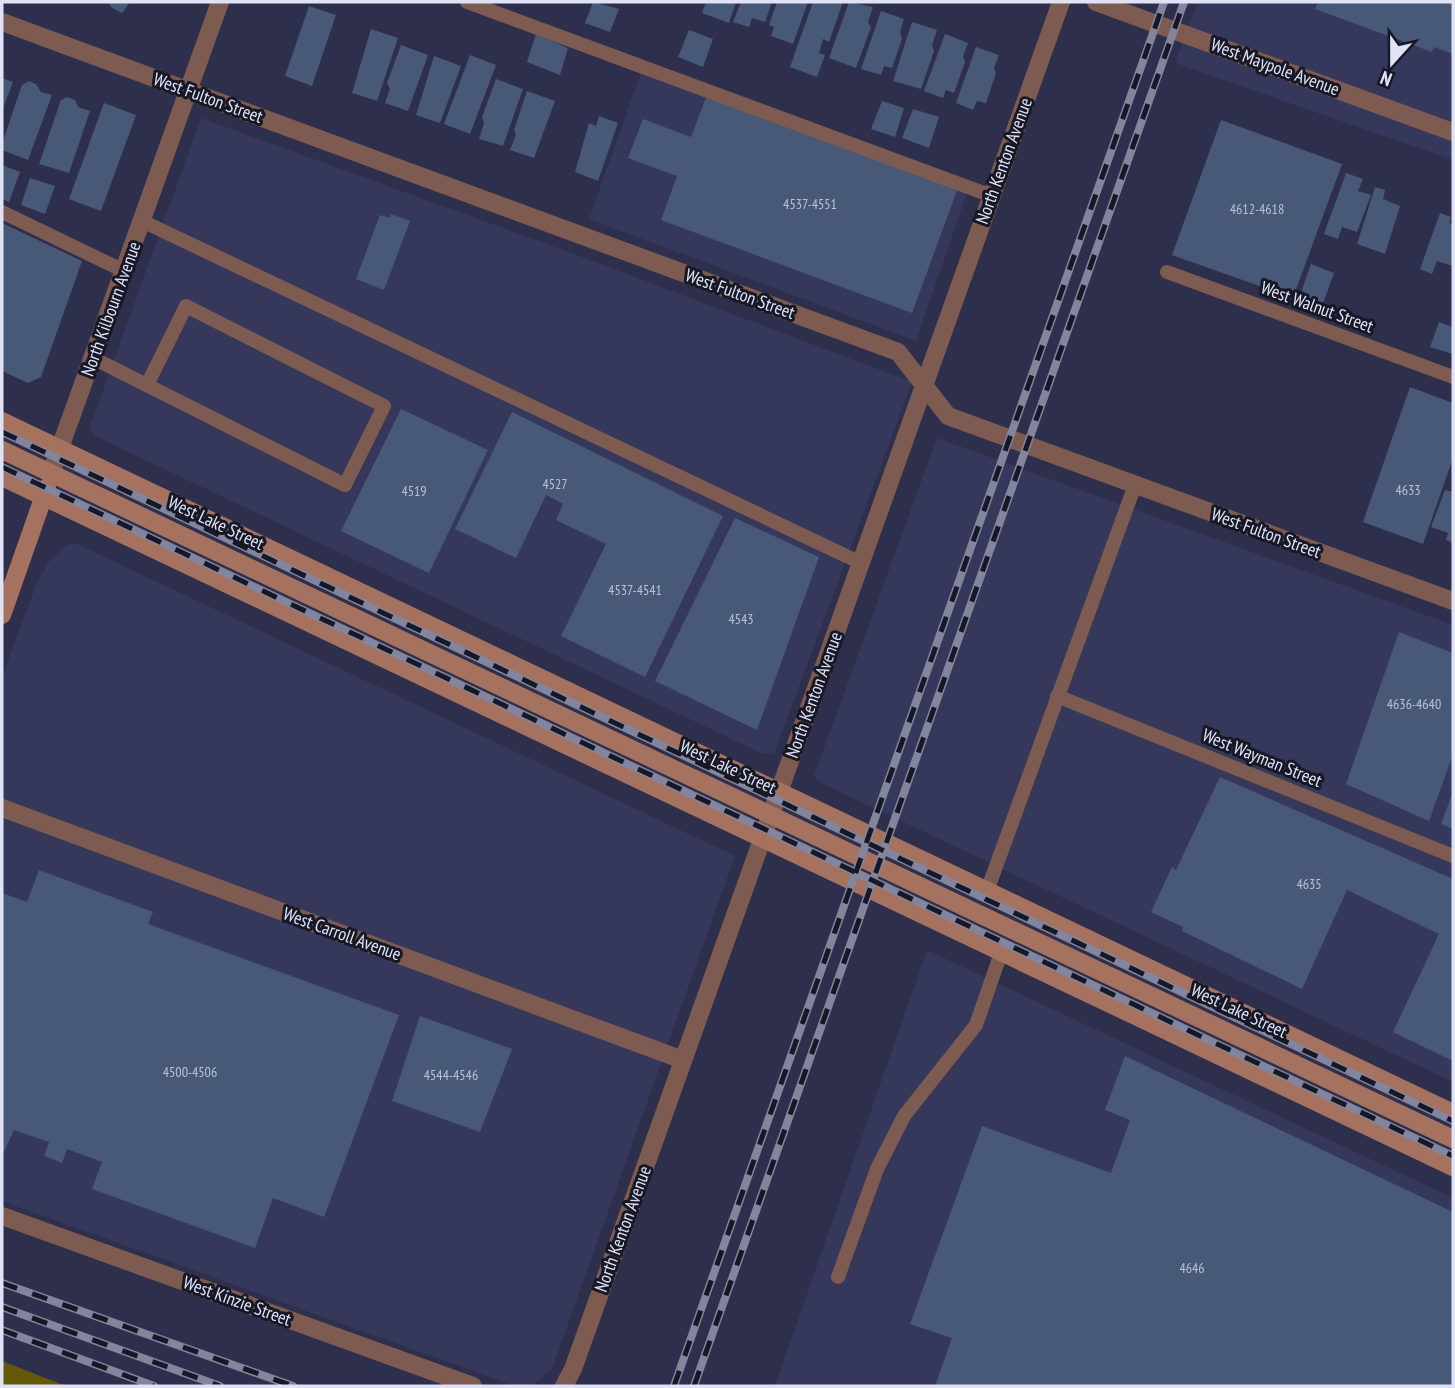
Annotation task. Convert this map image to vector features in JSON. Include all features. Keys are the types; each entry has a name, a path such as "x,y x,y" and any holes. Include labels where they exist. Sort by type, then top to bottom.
{"main road":[{"name":"West Lake Street","path":"2,421 1453,1113"},
{"name":"West Lake Street","path":"2,450 1453,1139"},
{"name":"North Kilbourn Avenue","path":"2,615 51,473"},
{"path":"2,477 1453,1167"}],"street":[{"name":"North Kilbourn Avenue","path":"51,473 220,2"},
{"name":"North Kenton Avenue","path":"564,1386 573,1369 1061,2"},
{"name":"West Maypole Avenue","path":"1096,2 1453,132"},
{"name":"West Fulton Street","path":"2,22 898,352 948,416 1453,601"},
{"name":"West Carroll Avenue","path":"2,808 683,1060"},
{"name":"West Kinzie Street","path":"2,1216 472,1386"}],"lane":[{"path":"467,2 992,196"},
{"path":"2,212 124,271"},
{"path":"142,221 860,563"},
{"name":"West Walnut Street","path":"1167,272 1453,377"},
{"path":"93,358 345,485 384,406 187,306 147,385"},
{"path":"987,891 1135,485"},
{"name":"West Wayman Street","path":"1057,696 1453,856"},
{"path":"838,1277 877,1169 904,1116 976,1025 1001,953"}],"shaded area":[{"path":"1198,2 1453,2 1453,160 1175,63"},
{"path":"643,67 969,187 916,341 589,219"},
{"path":"201,118 577,255 912,382 774,754 761,753 95,436 90,427"},
{"path":"937,438 1453,625 1453,1082 819,782 814,776"},
{"path":"75,543 735,856 552,1369 533,1385 514,1386 2,1201 2,677 38,580 50,560 66,546"},
{"path":"927,950 1453,1198 1453,1386 775,1386"},
{"path":"2,1361 66,1386 2,1386"}],"building":[{"path":"108,2 130,2 122,13 112,8"},
{"path":"593,2 619,9 610,32 585,23"},
{"path":"706,2 736,2 729,23 702,13"},
{"path":"741,2 772,2 765,22 752,18 749,27 733,22"},
{"path":"777,2 808,2 793,44 771,36 774,27 769,25"},
{"path":"813,2 843,2 829,42 823,39 819,53 825,55 817,77 790,67"},
{"path":"849,2 873,7 868,22 871,27 856,68 829,58"},
{"path":"1318,2 1453,2 1453,54 1434,47 1432,52 1315,9"},
{"path":"309,6 336,15 312,86 285,76"},
{"path":"881,11 904,19 900,32 902,39 892,68 884,66 881,75 861,69"},
{"path":"912,22 937,30 932,45 934,51 921,89 893,81"},
{"path":"371,29 398,38 377,101 352,93"},
{"path":"689,30 713,39 703,67 678,57"},
{"path":"536,34 568,48 560,75 527,62"},
{"path":"945,34 968,43 963,56 965,62 954,93 946,90 943,98 924,91"},
{"path":"401,45 428,55 408,111 385,103 390,89 387,83"},
{"path":"976,47 999,55 986,103 977,101 973,110 956,103"},
{"path":"470,55 496,65 470,134 444,124"},
{"path":"434,56 461,66 440,123 416,115"},
{"path":"2,78 13,82 2,111"},
{"path":"496,79 523,89 503,146 479,139 484,123 482,117"},
{"path":"29,81 36,84 41,92 52,95 28,160 2,150 2,144 22,85"},
{"path":"527,91 555,101 534,158 510,150"},
{"path":"707,95 958,188 912,313 661,220 677,176 628,158 643,119 691,137"},
{"path":"67,97 75,100 78,107 90,111 69,173 39,164 61,100"},
{"path":"882,101 904,108 895,137 871,129"},
{"path":"104,103 136,115 101,211 69,199"},
{"path":"913,109 939,117 929,148 902,138"},
{"path":"599,116 618,123 598,181 575,172 589,123 596,126"},
{"path":"1221,120 1342,164 1293,298 1172,255"},
{"path":"2,165 20,172 9,202 2,199"},
{"path":"1346,173 1363,179 1358,191 1371,195 1357,232 1342,227 1338,239 1324,234"},
{"path":"30,178 55,186 45,214 21,205"},
{"path":"1375,187 1385,190 1383,199 1400,206 1385,254 1357,244"},
{"path":"1440,213 1451,217 1449,223 1453,225 1453,263 1452,266 1437,261 1432,274 1420,269"},
{"path":"391,214 410,221 384,290 356,279 380,215 390,218"},
{"path":"2,223 82,261 41,377 28,383 2,371"},
{"path":"1311,264 1334,273 1322,306 1299,298"},
{"path":"1439,322 1453,327 1453,354 1430,347"},
{"path":"1410,387 1453,403 1453,458 1423,544 1363,522"},
{"path":"401,409 488,450 429,573 341,531"},
{"path":"512,412 723,516 645,677 561,636 606,544 556,520 563,504 546,495 516,558 455,529"},
{"path":"1445,490 1453,492 1453,543 1446,540 1448,533 1431,527"},
{"path":"735,518 819,557 757,730 655,681"},
{"path":"1399,632 1453,653 1453,754 1429,821 1346,784"},
{"path":"1220,777 1453,879 1453,1061 1393,1032 1439,934 1347,890 1302,989 1182,931 1183,927 1151,912 1172,867 1176,870"},
{"path":"1453,792 1453,829 1441,824"},
{"path":"39,870 153,912 148,924 399,1015 324,1217 273,1198 255,1248 92,1189 102,1162 67,1149 62,1163 44,1156 49,1142 14,1130 2,1156 2,893 27,902"},
{"path":"420,1016 512,1049 480,1132 392,1101"},
{"path":"1125,1056 1453,1212 1453,1386 935,1386 952,1338 910,1324 982,1126 1111,1173 1130,1120 1105,1110"}],"railway":[{"path":"674,1386 1164,2"},
{"path":"694,1386 1184,2"},
{"path":"2,432 1453,1121"},
{"path":"2,467 1453,1156"},
{"path":"2,1283 293,1386"},
{"path":"2,1307 220,1386"},
{"path":"2,1330 154,1386"}]}
